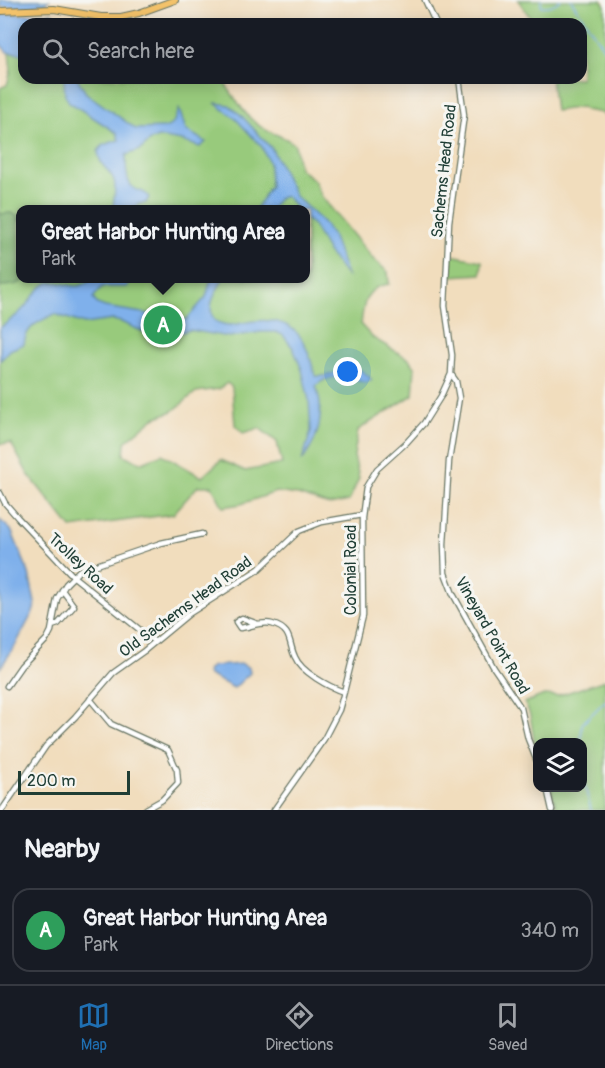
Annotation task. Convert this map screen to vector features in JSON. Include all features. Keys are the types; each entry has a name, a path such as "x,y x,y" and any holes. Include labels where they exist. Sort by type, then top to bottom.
{"main road":[{"path":"0,11 54,9 100,17 115,17 139,13 175,0"}],"street":[{"path":"425,0 433,18"},
{"name":"Sachems Head Road","path":"451,374 453,362 445,306 449,222 464,116 460,84"},
{"name":"Colonial Road","path":"274,810 325,737 339,710 363,616 362,515 365,491 372,475 424,423 441,396 451,374"},
{"name":"Vineyard Point Road","path":"451,374 456,381 459,398 449,461 444,544 445,573 453,594 494,669 521,708 533,753"},
{"name":"Trolley Road","path":"0,493 18,518 74,577 155,642"},
{"name":"Old Sachems Head Road","path":"2,810 46,746 75,717 108,677 195,610 259,568 299,531 322,522 362,515"},
{"path":"7,686 21,666 45,644 52,626 55,603 79,570 161,543 202,534"},
{"path":"52,626 58,624 74,606 62,591"},
{"path":"258,624 272,623 285,631 291,640 295,657 303,668 328,687 344,692"},
{"path":"90,699 111,724 168,750 177,770 178,783 162,800 146,809"},
{"path":"548,792 552,810"}],"green space":[{"path":"518,0 602,0 605,6 605,116 582,107 555,111 552,84 587,84 587,18 531,18"},
{"path":"18,51 18,84 225,84 244,111 255,122 265,130 295,145 299,168 314,180 322,197 373,259 388,272 389,284 375,289 367,298 361,325 373,338 409,359 415,367 413,395 358,430 354,456 359,478 349,501 329,505 298,495 276,492 241,504 223,507 212,486 198,486 173,514 71,528 28,474 11,443 0,444 0,286 18,283 310,283 310,205 16,205 16,216 11,213 0,214 0,88 7,85 11,70 9,53","holes":["227,383 232,387 235,425 243,433 259,428 277,442 282,464 245,471 221,460 202,477 162,454 140,463 124,455 125,442 154,418 173,411 196,392 219,389"]},
{"path":"0,214 16,215 16,283 19,283 14,285 0,286"},
{"path":"451,255 482,261 481,274 451,276"},
{"path":"605,680 605,810 557,810 552,792 587,792 587,738 534,738 529,714 524,703 544,695 557,696"}],"water":[{"path":"0,0 49,0 45,4 36,6 0,7"},
{"path":"51,13 60,18 18,18 18,53 7,52 0,44 0,15"},
{"path":"64,84 81,84 86,93 136,129 166,128 173,123 179,109 186,130 206,142 200,147 158,137 140,150 126,155 130,184 149,197 146,203 113,205 115,183 100,161 98,151 103,145 119,140 117,133 69,102 65,95"},
{"path":"215,103 229,105 272,149 295,196 305,205 294,205 286,196 279,198 274,205 258,205 270,186 269,163 262,147 235,118"},
{"path":"310,210 323,222 332,235 348,278 328,252 310,222"},
{"path":"48,283 80,286 86,283 128,283 127,287 102,287 93,298 97,304 105,307 186,320 206,297 210,283 221,283 211,304 214,320 225,325 255,321 281,323 290,327 304,342 315,376 326,376 354,369 362,371 372,380 365,383 333,377 316,386 320,406 319,425 313,444 302,461 311,431 309,400 302,370 293,348 283,335 276,332 229,337 190,330 167,336 144,332 113,320 84,324 55,314 31,328 24,344 10,350 0,361 0,328 20,313 40,288"},
{"path":"0,520 11,530 29,573 35,603 34,610 15,646 0,668"},
{"path":"242,664 249,668 250,673 234,688 207,674 208,669 213,666"}],"waterway":[{"path":"541,0 541,6 549,6 560,0"},
{"path":"571,0 583,18"},
{"path":"587,24 605,50"},
{"path":"581,738 582,724 605,701"},
{"path":"586,792 591,810"}],"place":[{"name":"Great Harbor Hunting Area","path":"163,325"}]}
